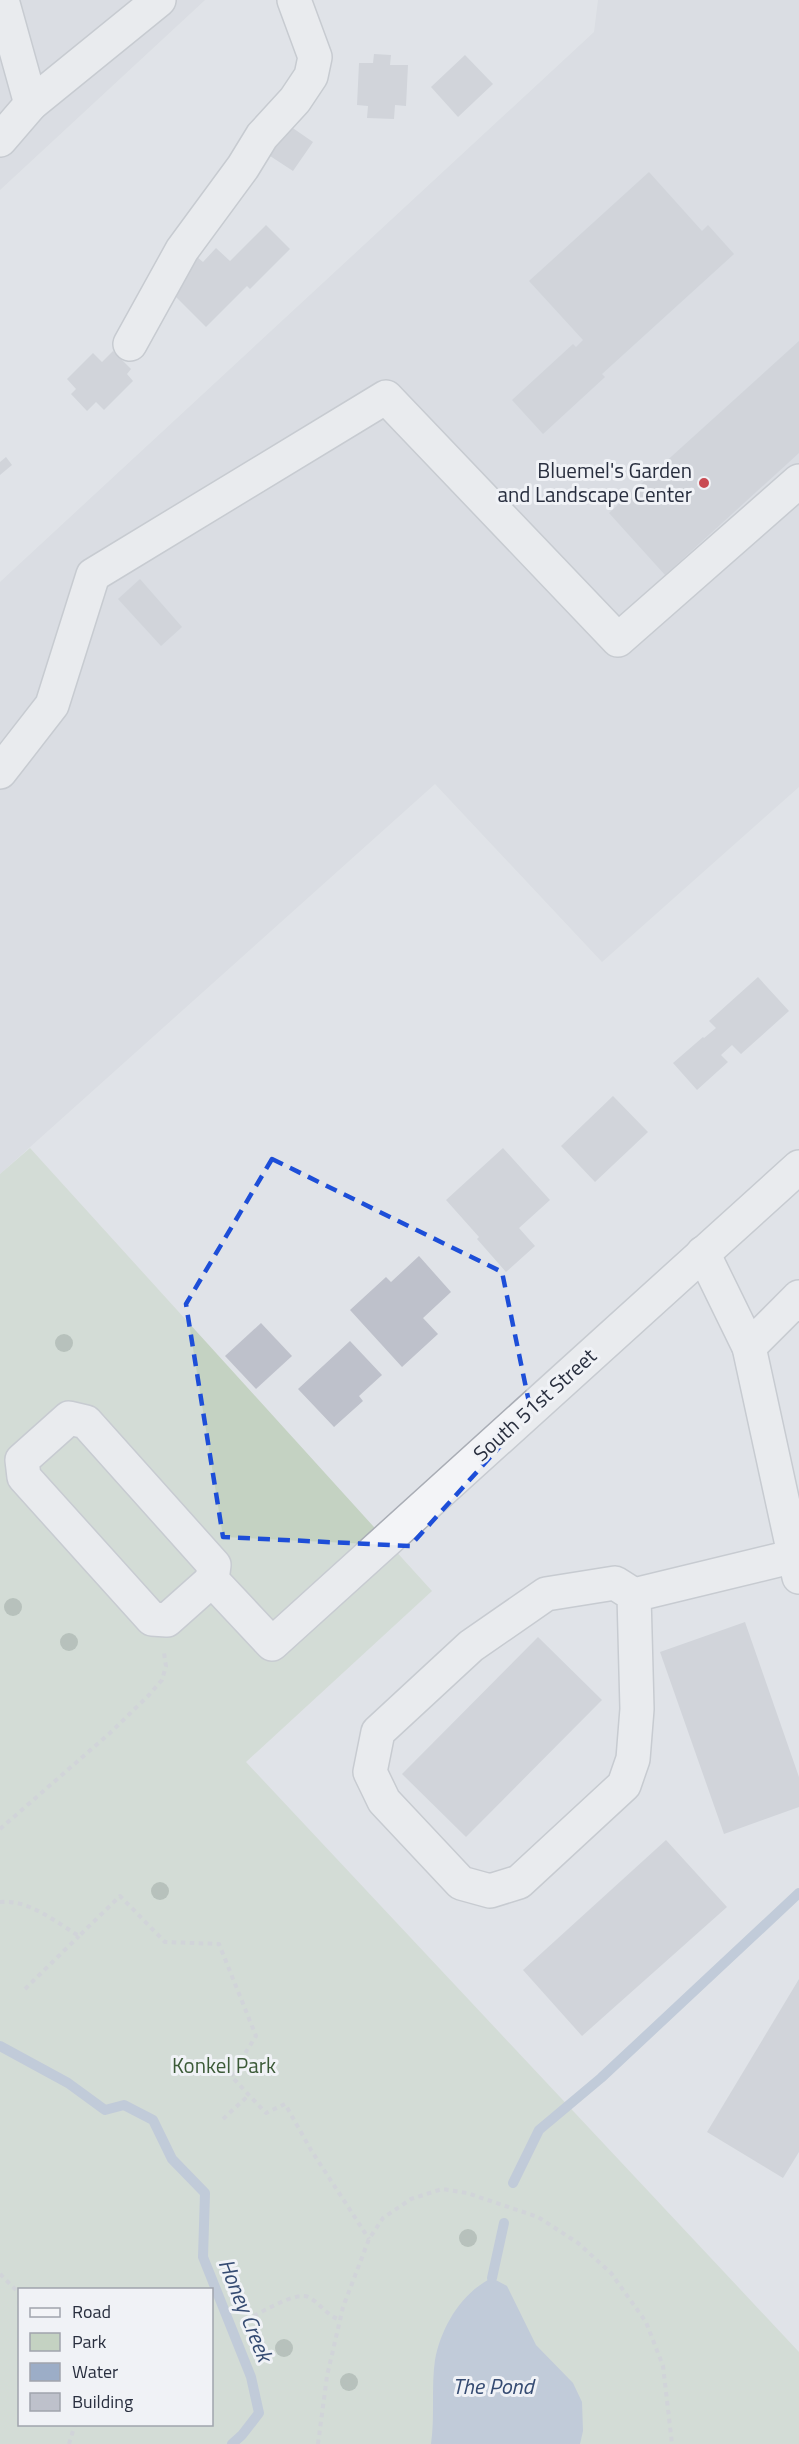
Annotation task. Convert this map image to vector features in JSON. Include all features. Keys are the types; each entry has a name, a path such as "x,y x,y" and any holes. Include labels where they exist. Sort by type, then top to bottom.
{"street":[{"path":"2,0 31,104"},
{"path":"0,140 31,104 159,0"},
{"path":"130,344 182,250 243,167 262,136 295,100 311,76 315,57 294,0"},
{"path":"0,772 52,705 93,575 386,397 618,640 799,481"},
{"name":"South 51st Street","path":"212,1580 272,1644 799,1167"},
{"path":"634,1595 637,1709 633,1759 624,1785 519,1882 490,1891 461,1883 384,1801 370,1772 378,1732 471,1646 546,1594 615,1583 634,1595 797,1566 788,1468 749,1347 703,1253"},
{"path":"749,1347 799,1297"},
{"path":"69,1418 86,1422 214,1565 212,1580 167,1620 152,1619 24,1477 22,1460 69,1418"}],"path":[{"path":"1,1825 110,1733 162,1680 166,1666 160,1620"},
{"path":"25,1989 120,1896 165,1942 219,1944 256,2036 231,2076 266,2112 285,2104 311,2150 369,2239"},
{"path":"0,1902 8,1901 32,1908 79,1936"},
{"path":"223,2119 249,2094"},
{"path":"318,2444 327,2376 343,2307 369,2239 382,2218 411,2199 442,2189 467,2193 538,2217 578,2243 611,2273 646,2322 663,2366 672,2444"},
{"path":"0,2274 18,2292"},
{"path":"246,2320 293,2296 303,2295 310,2297 331,2317 340,2320"},
{"path":"69,2444 74,2426"}],"highlighted area":[{"path":"272,1159 502,1272 531,1412 410,1546 223,1537 186,1304"}],"shaded area":[{"path":"0,0 205,0 0,190"},
{"path":"598,0 799,0 799,787 602,962 435,784 0,1174 0,582 594,32"}],"green space":[{"name":"Konkel Park","path":"30,1148 432,1591 246,1762 799,2352 799,2444 0,2444 0,1174"}],"water":[{"name":"The Pond","path":"492,2278 507,2286 536,2345 573,2383 582,2402 583,2431 580,2444 431,2444 435,2360 442,2335 462,2301 481,2284"}],"building":[{"path":"374,54 391,55 390,65 408,65 406,106 395,105 394,119 367,118 368,106 357,105 359,63 373,63"},
{"path":"465,55 493,84 458,117 431,87"},
{"path":"284,122 313,142 293,171 264,152"},
{"path":"649,172 702,231 708,225 734,254 602,374 605,377 543,434 512,400 573,344 576,347 583,340 529,281"},
{"path":"266,225 290,249 250,289 247,286 206,327 171,292 197,257 203,262 216,248 230,261"},
{"name":"Bluemel's Garden and Landscape Center","path":"799,341 799,453 665,575 609,513"},
{"path":"113,351 131,369 127,374 133,381 104,410 96,402 87,411 71,394 76,389 67,379 93,353 102,362"},
{"path":"6,457 12,465 0,475 0,462"},
{"path":"140,579 182,627 161,646 118,599"},
{"path":"758,977 789,1011 741,1054 732,1045 721,1055 728,1062 697,1090 673,1063 716,1028 709,1021"},
{"path":"613,1096 648,1132 595,1182 561,1146"},
{"path":"503,1148 550,1200 519,1228 535,1246 506,1272 446,1200"},
{"path":"419,1256 451,1292 423,1318 438,1334 402,1367 350,1310 386,1277 391,1282"},
{"path":"261,1323 292,1356 256,1389 225,1356"},
{"path":"350,1341 382,1375 359,1396 363,1401 334,1427 298,1389"},
{"path":"745,1622 799,1777 799,1807 724,1834 660,1652"},
{"path":"538,1637 602,1700 466,1837 402,1774"},
{"path":"666,1840 727,1907 582,2036 523,1970"},
{"path":"799,1979 799,2152 783,2178 707,2132"}],"waterway":[{"path":"513,2183 539,2130 601,2078 799,1893"},
{"name":"Honey Creek","path":"0,2046 68,2083 105,2110 124,2105 153,2120 172,2159 205,2193 203,2257 251,2377 259,2413 232,2444"},
{"path":"492,2278 504,2223"}],"place":[{"name":"Bluemel's Garden and Landscape Center","path":"704,483"}]}
